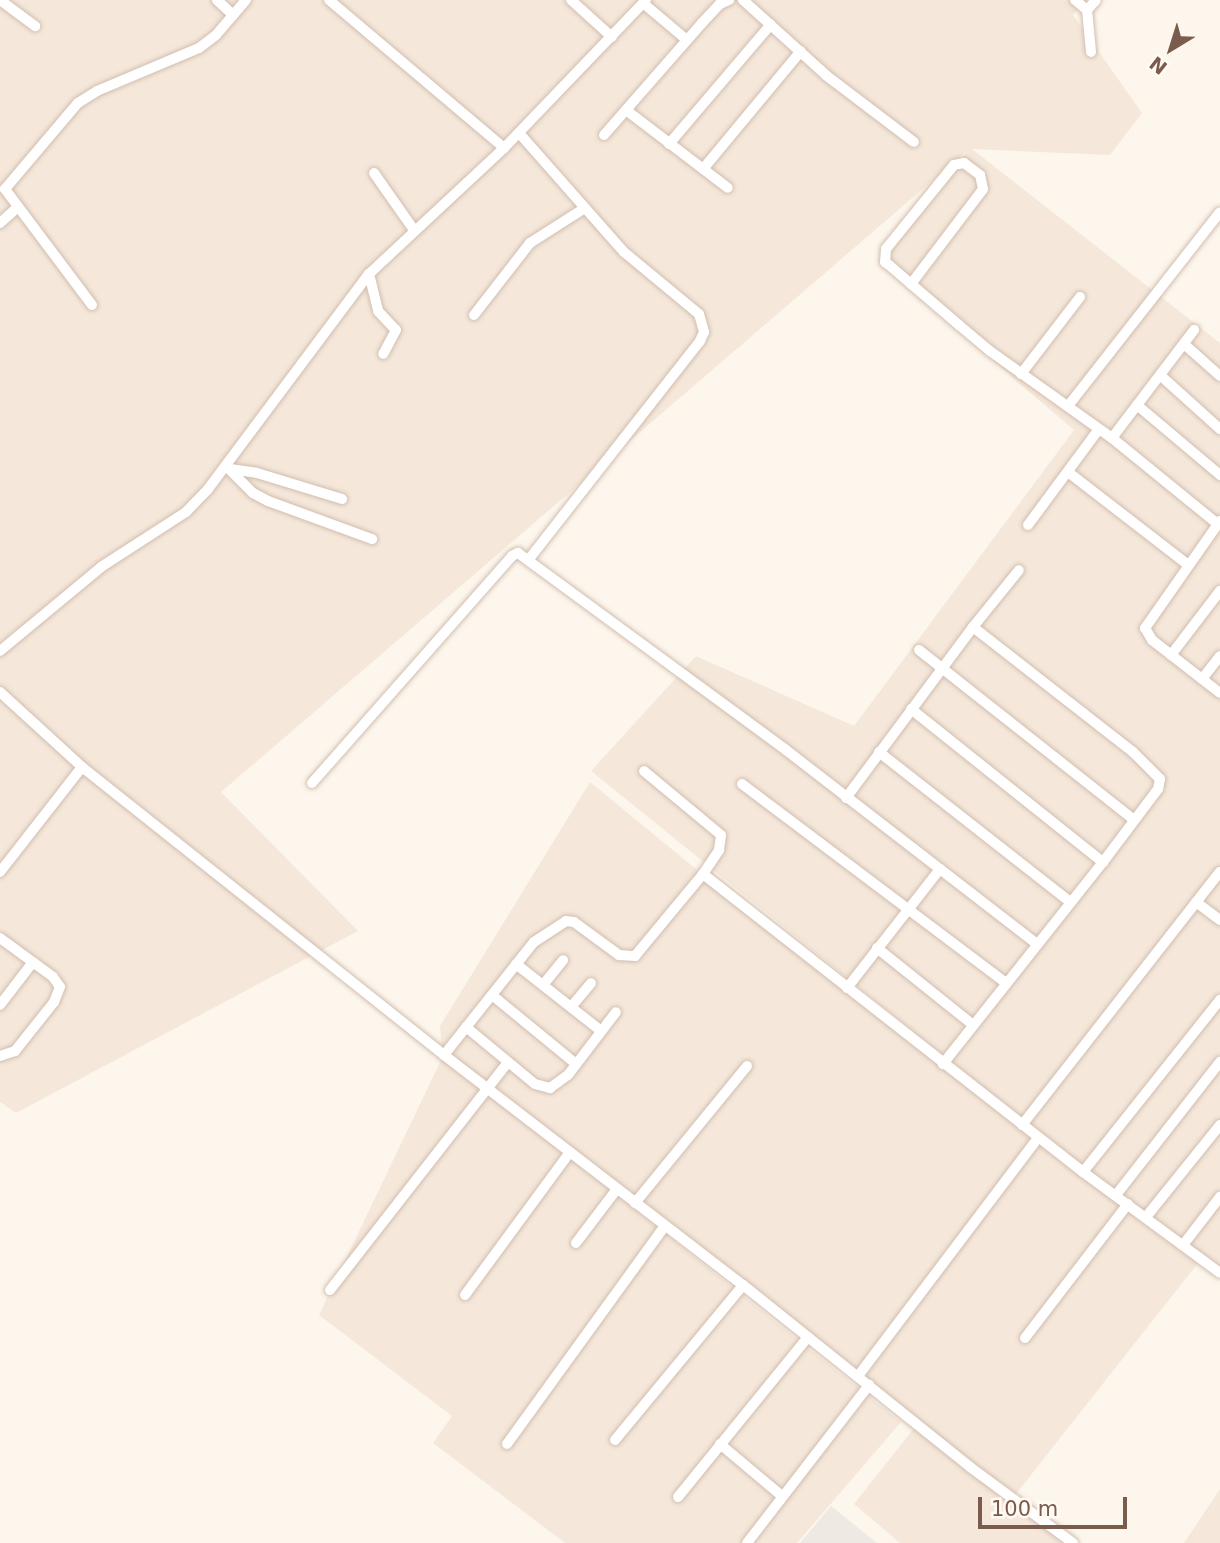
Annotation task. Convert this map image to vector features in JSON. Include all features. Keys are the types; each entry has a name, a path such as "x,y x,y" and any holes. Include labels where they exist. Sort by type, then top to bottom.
{"street":[{"path":"0,0 35,26"},
{"path":"217,0 233,15"},
{"path":"92,305 5,190 78,103 97,91 199,48 246,0"},
{"path":"329,0 504,148"},
{"path":"571,0 612,37"},
{"path":"604,135 720,4 729,0"},
{"path":"743,0 827,76 914,142"},
{"path":"1075,0 1087,10"},
{"path":"1090,52 1087,10 1096,0"},
{"path":"0,651 101,567 186,512 229,468 318,339 369,274 504,148 645,1 687,40"},
{"path":"669,144 771,24"},
{"path":"703,169 801,51"},
{"path":"626,110 728,188"},
{"path":"519,133 624,252 699,314 704,332 700,341 529,559"},
{"path":"911,284 983,189 981,175 964,163 954,166 886,249 886,262 911,284 1021,374 1112,438 1219,523 1186,565 1145,628 1148,636 1220,693"},
{"path":"374,173 414,230"},
{"path":"0,223 18,207"},
{"path":"474,315 530,243 585,208"},
{"path":"1068,407 1220,212"},
{"path":"369,274 378,311 396,330 383,354"},
{"path":"1021,374 1080,298"},
{"path":"1112,438 1194,330"},
{"path":"1184,344 1220,376"},
{"path":"1160,375 1220,429"},
{"path":"1137,405 1220,475"},
{"path":"1028,526 1099,429"},
{"path":"229,468 268,476 342,499"},
{"path":"229,468 253,493 268,501 372,539"},
{"path":"1068,471 1186,565"},
{"path":"312,783 512,556 518,553 1036,943"},
{"path":"846,798 1019,570"},
{"path":"1171,655 1220,591"},
{"path":"943,1064 1069,901 1103,862 1160,785 1157,773 974,627"},
{"path":"919,650 1134,820"},
{"path":"1202,679 1220,656"},
{"path":"0,692 82,767 444,1055 743,1285 970,1466 1073,1543"},
{"path":"911,709 1103,862"},
{"path":"879,752 1069,901"},
{"path":"0,872 82,767"},
{"path":"444,1055 534,942 566,922 574,922 619,955 635,956 703,874 719,850 721,835 644,771"},
{"path":"742,784 1006,984"},
{"path":"847,988 940,869"},
{"path":"1022,1125 1220,872"},
{"path":"703,874 1038,1138 1220,1273"},
{"path":"1196,902 1220,920"},
{"path":"0,1056 15,1051 60,993 59,983 1,940"},
{"path":"877,948 973,1025"},
{"path":"543,985 563,961"},
{"path":"0,1005 33,962"},
{"path":"516,964 601,1031"},
{"path":"571,1007 591,983"},
{"path":"492,995 576,1064"},
{"path":"1083,1172 1220,1000"},
{"path":"466,1027 535,1084 550,1088 558,1086 617,1012"},
{"path":"330,1290 508,1062"},
{"path":"1116,1195 1220,1062"},
{"path":"635,1203 747,1066"},
{"path":"1146,1217 1220,1125"},
{"path":"858,1376 1038,1138"},
{"path":"465,1295 570,1152"},
{"path":"576,1243 617,1189"},
{"path":"1183,1245 1220,1197"},
{"path":"1026,1338 1128,1204"},
{"path":"507,1444 665,1226"},
{"path":"615,1440 743,1285"},
{"path":"678,1497 808,1337"},
{"path":"747,1543 869,1385"},
{"path":"720,1444 782,1496"}],"shaded area":[{"path":"0,0 1086,0 1073,15 1142,113 1110,155 972,149 1220,343 1220,1279 591,771 696,656 854,726 1074,430 881,265 967,151 221,792 358,931 16,1113 0,1102"},
{"path":"590,782 758,920 1198,1263 1012,1499 1066,1543 900,1543 854,1504 915,1427 442,1048 440,1026"},
{"path":"443,1056 901,1422 797,1543 565,1543 433,1443 452,1416 319,1315"},
{"path":"1220,1489 1220,1543 1184,1543"},
{"path":"831,1506 877,1543 800,1543"}]}
